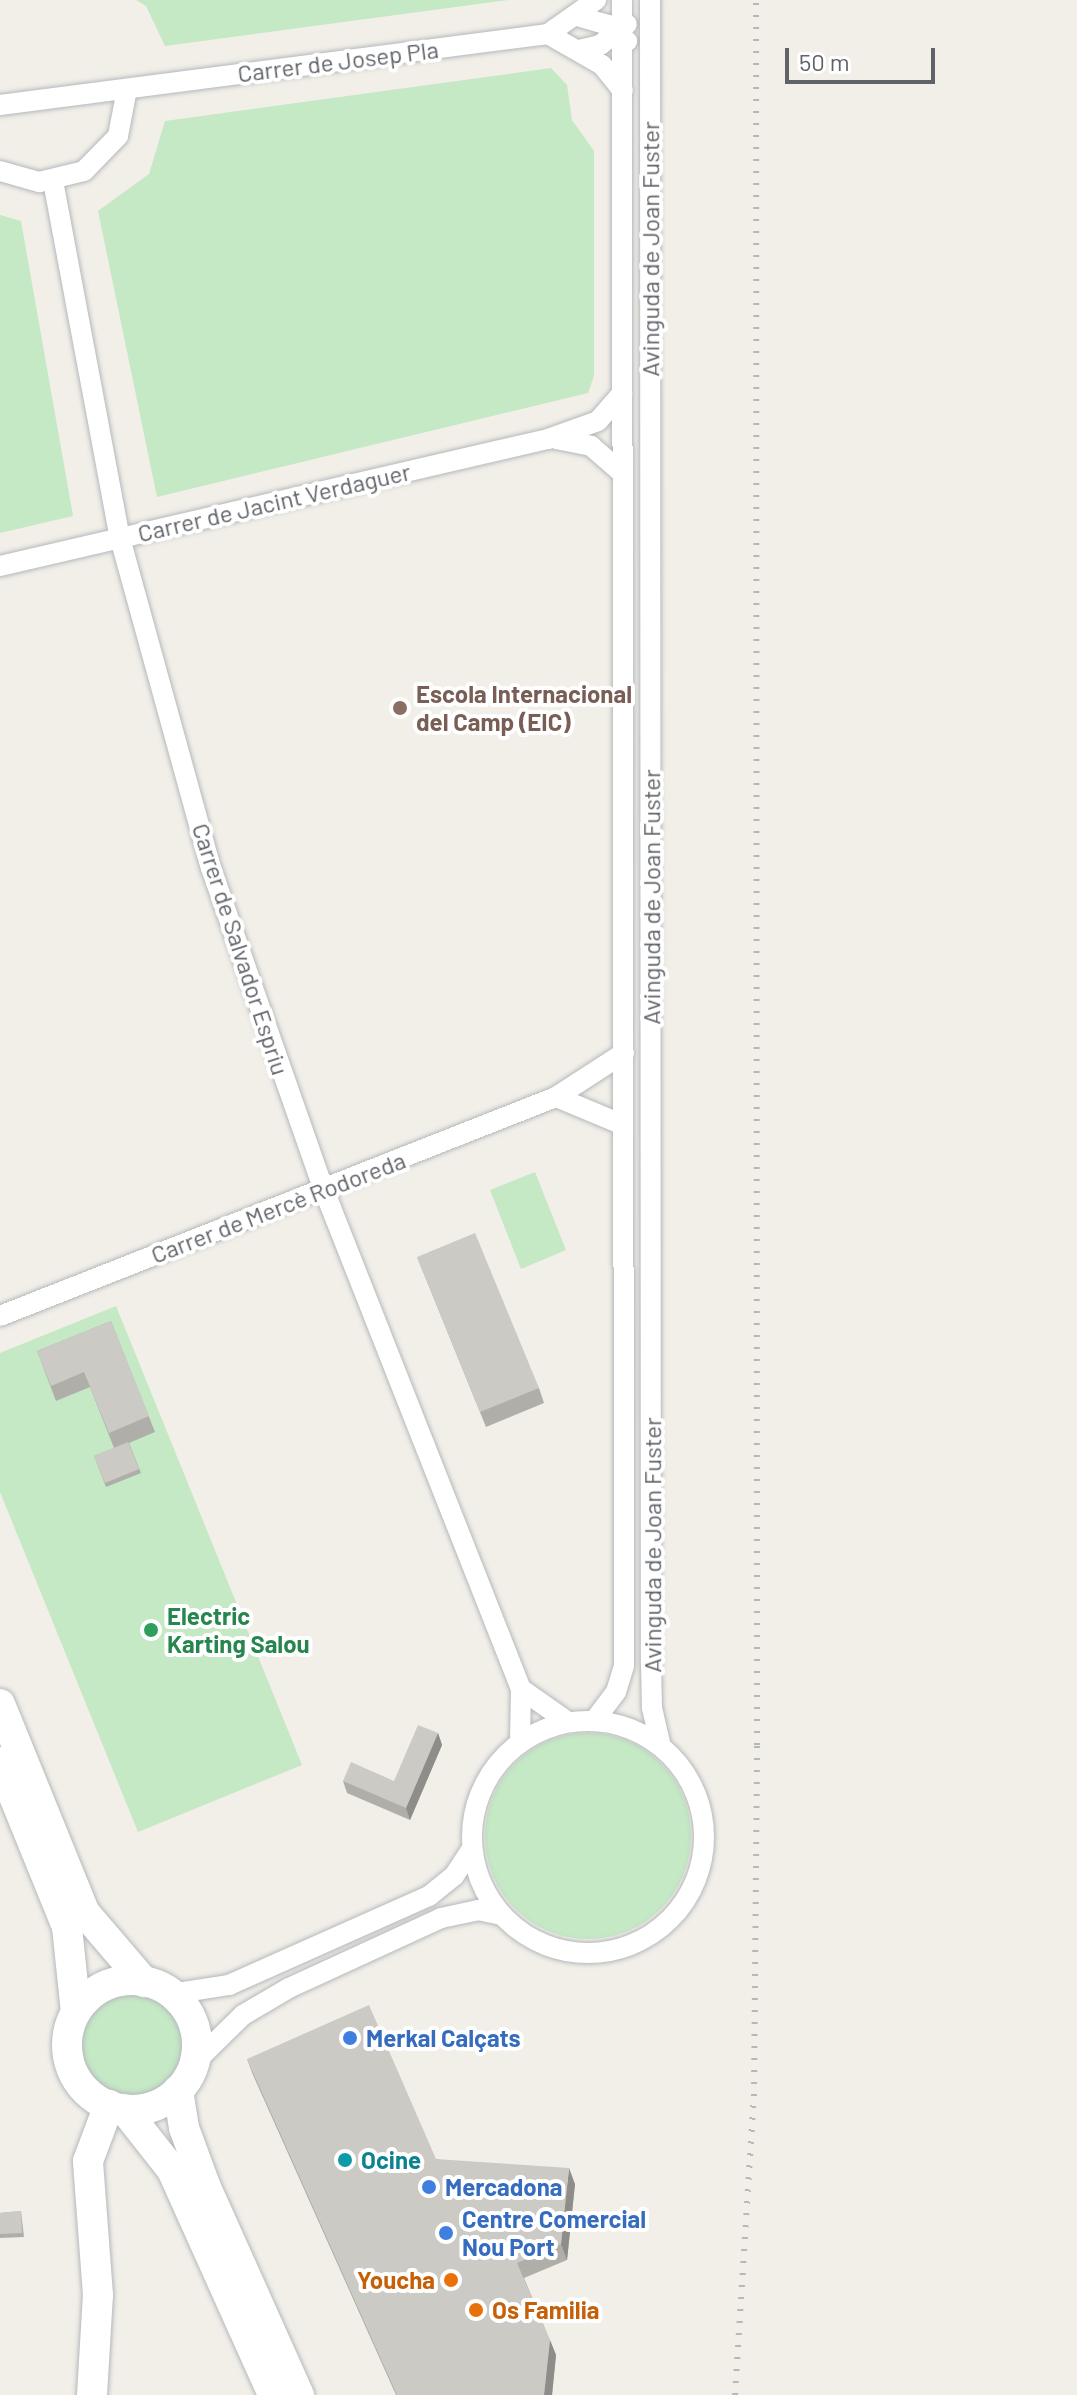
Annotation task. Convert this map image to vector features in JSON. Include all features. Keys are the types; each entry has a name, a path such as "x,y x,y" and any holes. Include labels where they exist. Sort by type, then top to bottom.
{"street":[{"name":"Carrer de Josep Pla","path":"0,105 548,34 596,0"},
{"name":"Avinguda de Joan Fuster","path":"594,1721 616,1692 624,1665 622,0"},
{"path":"635,0 622,33 636,67 637,189 649,279"},
{"name":"Avinguda de Joan Fuster","path":"650,0 651,1664 652,1708 661,1746"},
{"path":"577,16 622,33"},
{"path":"579,50 622,33"},
{"path":"548,34 602,65 623,91"},
{"path":"0,171 24,180 53,181 84,171 109,150 124,121 127,89"},
{"name":"Carrer de Salvador Espriu","path":"53,181 120,538 211,868 324,1190 521,1689 520,1743"},
{"name":"Carrer de Jacint Verdaguer","path":"0,566 548,439 598,421 622,393"},
{"name":"Carrer de Jacint Verdaguer","path":"548,439 591,446 621,472"},
{"name":"Carrer de Mercè Rodoreda","path":"0,1316 556,1097 624,1053"},
{"path":"556,1097 621,1124"},
{"path":"521,1689 568,1722"},
{"path":"0,1704 85,1913 144,1982 171,1994 215,1991 429,1896 454,1876 472,1848"},
{"path":"116,2107 159,2104 178,2090 195,2062 243,2015 289,1988 441,1918 478,1910 501,1915 542,1943 590,1953 629,1945 672,1918 690,1893 701,1865 704,1827 686,1773 661,1746 629,1728 594,1721 568,1722 520,1743 495,1767 479,1797 472,1848 477,1872 501,1915"},
{"path":"0,1762 67,1927 76,2012 67,2043 70,2064 86,2091 116,2107 172,2170 273,2395"},
{"path":"76,2012 111,1984 144,1982"},
{"path":"171,1994 193,2024 195,2062"},
{"path":"178,2090 184,2128 205,2185 299,2395"},
{"path":"92,2395 98,2295 88,2161 116,2107"}],"green space":[{"path":"136,0 508,0 165,46 146,6"},
{"path":"551,68 567,85 572,120 594,151 594,376 588,393 157,497 98,211 149,174 165,121"},
{"path":"0,215 21,221 73,516 0,533"},
{"path":"535,1172 566,1250 521,1269 490,1190"},
{"name":"Electric Karting Salou","path":"116,1306 302,1765 138,1832 0,1492 0,1353"},
{"path":"588,1733 627,1741 661,1763 683,1797 691,1836 683,1875 661,1909 627,1931 588,1939 549,1931 515,1909 493,1875 485,1836 493,1797 515,1763 549,1741"},
{"path":"132,1995 151,1998 168,2009 179,2026 182,2045 179,2064 168,2081 151,2092 132,2095 113,2092 96,2081 85,2064 82,2045 85,2026 96,2009 113,1998"}],"building":[{"path":"475,1233 539,1388 480,1412 417,1257"},
{"path":"111,1321 149,1416 109,1433 84,1372 51,1386 37,1351"},
{"path":"128,1442 139,1469 105,1483 94,1456"},
{"path":"418,1725 438,1733 406,1808 343,1781 351,1762 394,1781"},
{"name":"Centre Comercial Nou Port","path":"369,2005 436,2159 569,2168 561,2244 517,2263 550,2340 544,2395 397,2395 247,2059"},
{"path":"21,2211 22,2233 0,2234 0,2213"}],"railway":[{"path":"735,2395 754,2096 757,1745 756,0"}],"place":[{"name":"Escola Internacional del Camp (EIC)","path":"400,708"},
{"name":"Electric Karting Salou","path":"151,1630"},
{"name":"Merkal Calçats","path":"350,2038"},
{"name":"Ocine","path":"345,2160"},
{"name":"Mercadona","path":"429,2187"},
{"name":"Centre Comercial Nou Port","path":"446,2233"},
{"name":"Youcha","path":"451,2280"},
{"name":"Os Familia","path":"476,2310"}]}
